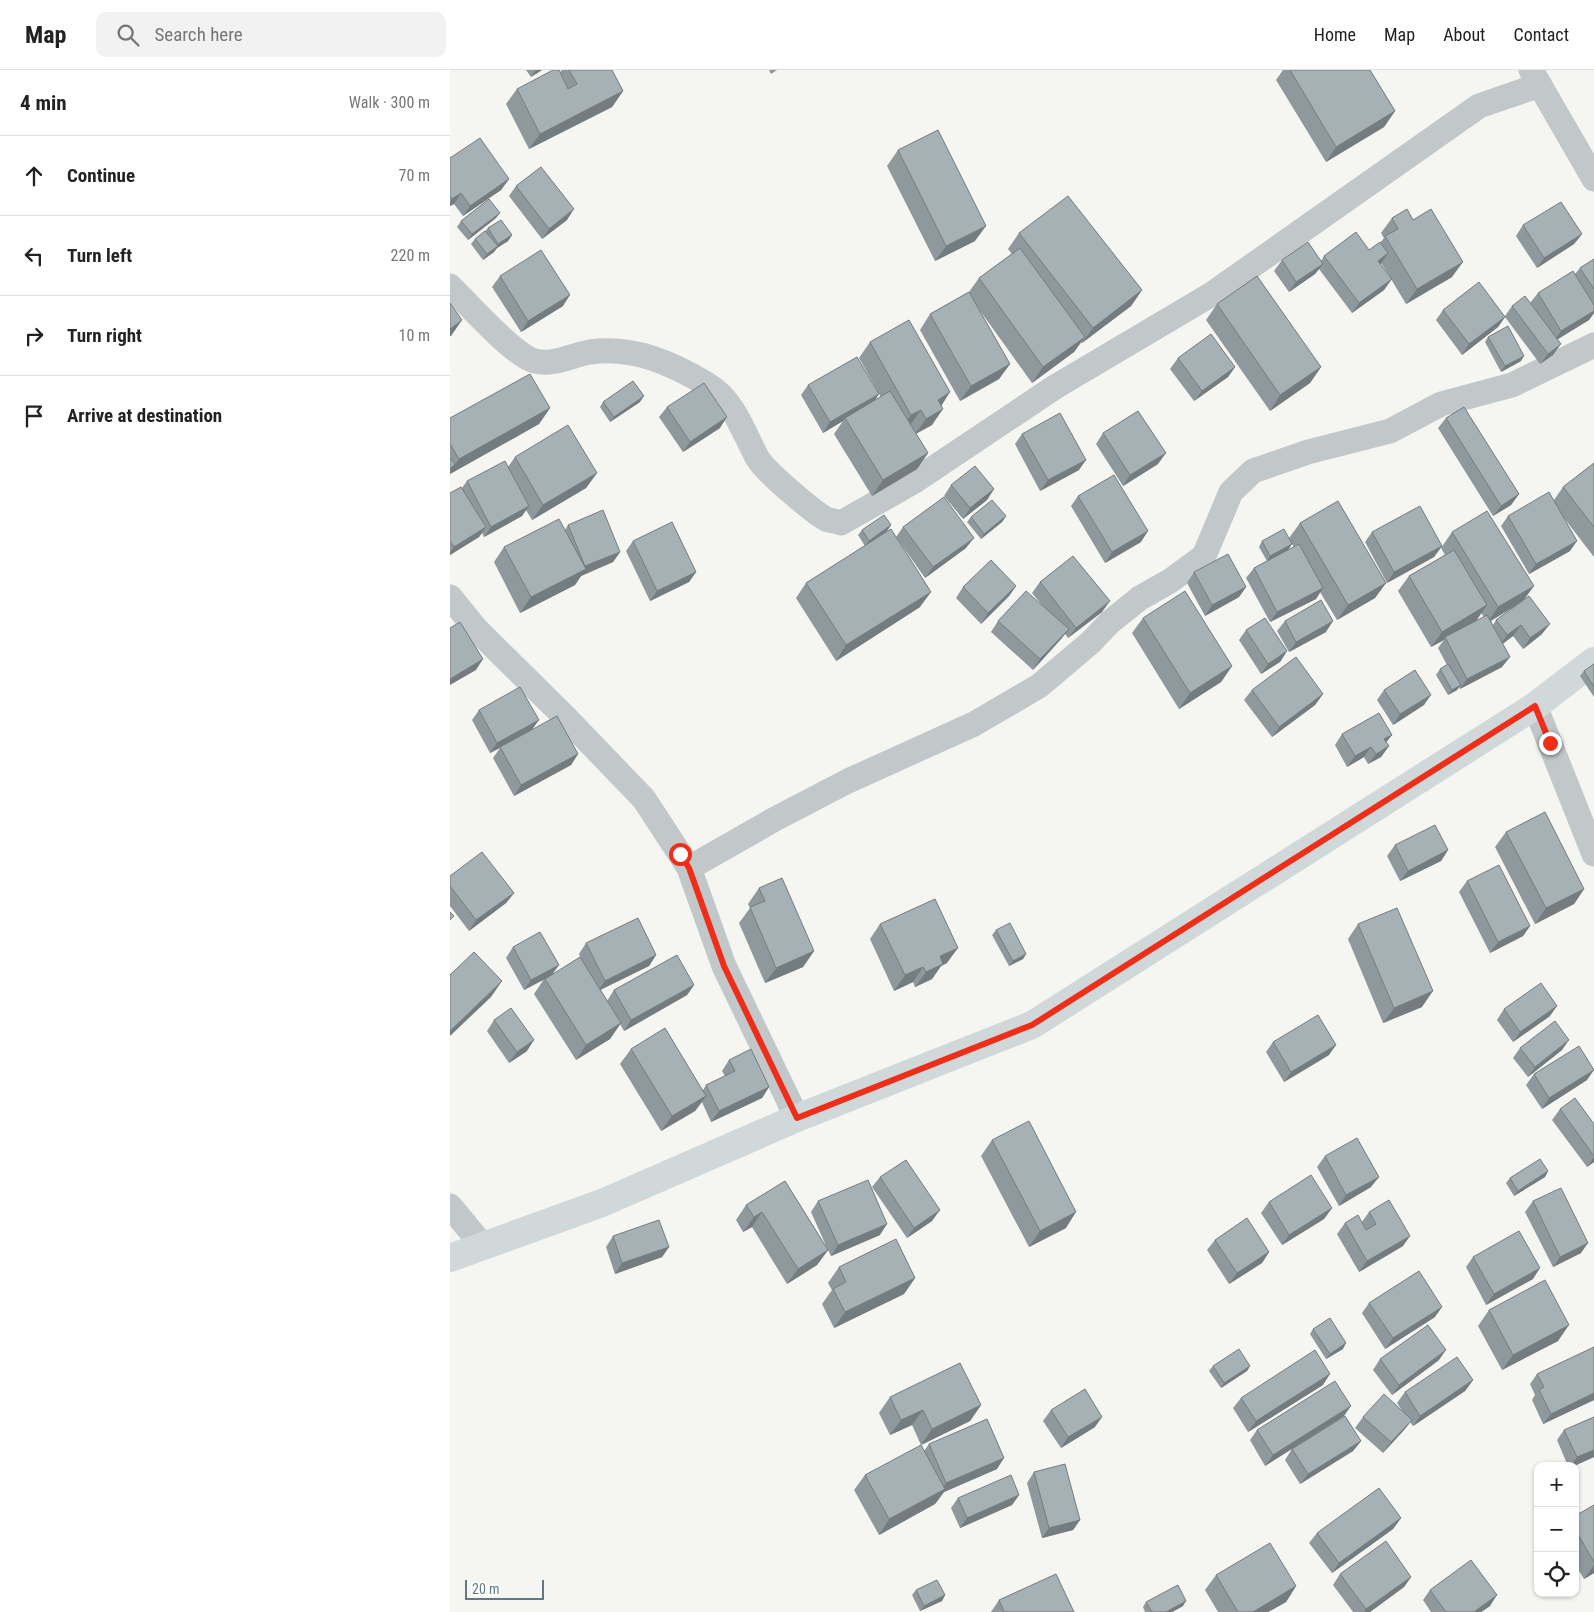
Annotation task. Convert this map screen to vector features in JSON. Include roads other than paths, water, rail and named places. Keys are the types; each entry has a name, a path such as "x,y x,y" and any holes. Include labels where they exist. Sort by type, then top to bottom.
{"street":[{"path":"450,286 509,344 523,356 535,361 556,361 589,352 614,350 666,362 710,386 734,412 760,461 801,500 827,519 841,522 912,482 1063,382 1212,294 1479,106 1535,78 1594,179"},
{"path":"689,868 840,785 974,724 1039,686 1091,642 1110,622 1140,598 1170,581 1204,556 1231,492 1252,471 1308,452 1390,431 1441,404 1512,385 1594,345"},
{"path":"450,597 476,629 644,799 689,868 724,966 797,1118"},
{"path":"450,1258 602,1203 797,1118 1032,1025 1535,706 1594,661"},
{"path":"1535,706 1594,854"},
{"path":"450,1206 483,1246"}]}
